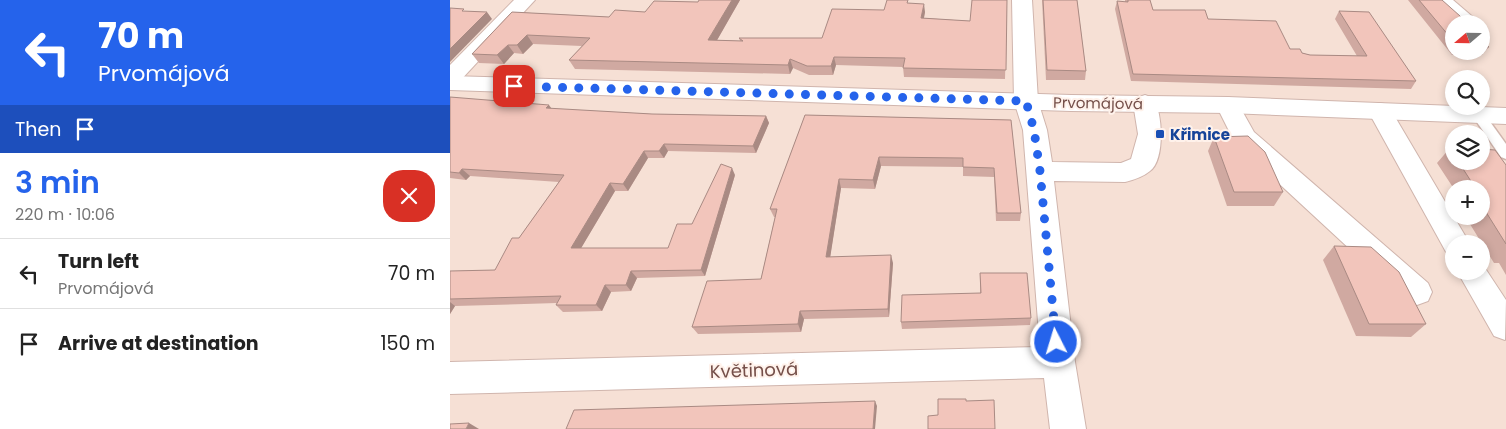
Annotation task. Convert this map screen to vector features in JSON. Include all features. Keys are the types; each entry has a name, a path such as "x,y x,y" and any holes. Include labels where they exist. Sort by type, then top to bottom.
{"street":[{"path":"450,78 525,0"},
{"path":"1022,0 1026,101 1034,130 1040,171 1058,362 1068,429"},
{"path":"1441,0 1460,15"},
{"name":"Prvomájová","path":"450,83 1026,101 1228,105 1445,114"},
{"path":"1040,171 1126,173 1142,164 1150,134 1145,103"},
{"path":"1228,105 1244,137 1417,292"},
{"path":"1380,111 1451,235"},
{"name":"Prvomájová","path":"1478,115 1506,116"},
{"path":"1477,280 1505,326"},
{"name":"Květinová","path":"450,378 1058,362"}],"lane":[{"path":"1478,115 1506,154"}],"shaded area":[{"path":"450,0 1506,0 1506,429 450,429"}],"building":[{"path":"699,0 732,0 708,40 743,41 739,38 822,38 832,9 884,10 887,0 908,0 907,3 924,4 921,18 970,21 972,0 1007,0 1006,70 903,68 905,58 834,57 831,66 807,66 790,59 788,65 569,60 590,38 527,35 517,45 508,45 497,55 472,54 512,12 609,17 615,10 645,12 654,1 698,2"},
{"path":"1043,0 1077,0 1086,71 1047,70"},
{"path":"1128,0 1150,0 1153,10 1205,10 1208,19 1276,21 1290,49 1300,49 1302,53 1310,55 1367,56 1339,11 1369,12 1416,81 1133,74 1117,1 1128,2"},
{"path":"1419,0 1442,0 1459,15 1445,15 1445,31"},
{"path":"450,8 464,9 462,11 487,12 450,49"},
{"path":"450,97 549,105 546,108 652,114 766,116 753,146 664,144 659,151 644,151 623,184 610,183 571,248 668,248 677,224 692,224 721,164 732,168 701,270 631,271 626,285 605,285 596,305 556,305 561,296 450,299 450,271 495,270 512,238 519,238 564,175 462,169 459,173 450,172"},
{"path":"805,115 1011,120 1021,213 997,213 994,168 963,167 963,158 879,157 873,180 839,179 826,257 891,255 888,309 800,311 798,324 692,327 707,281 761,279 777,209 770,209"},
{"path":"1248,136 1265,152 1283,192 1234,192 1214,137"},
{"path":"1490,150 1495,150 1506,165 1506,244 1490,218 1490,180 1470,180 1464,170 1490,170"},
{"path":"1334,246 1371,247 1399,272 1426,324 1369,324"},
{"path":"980,273 1027,273 1031,318 901,322 902,295 981,293"},
{"path":"938,399 994,400 995,429 928,429 928,416 938,415"},
{"path":"875,401 873,429 566,429 574,410"},
{"path":"469,423 466,429 450,429 450,424"}],"place":[{"name":"Křimice","path":"1160,134"}],"route":[{"path":"514,86 1026,101 1034,130 1040,171 1056,342"}]}
